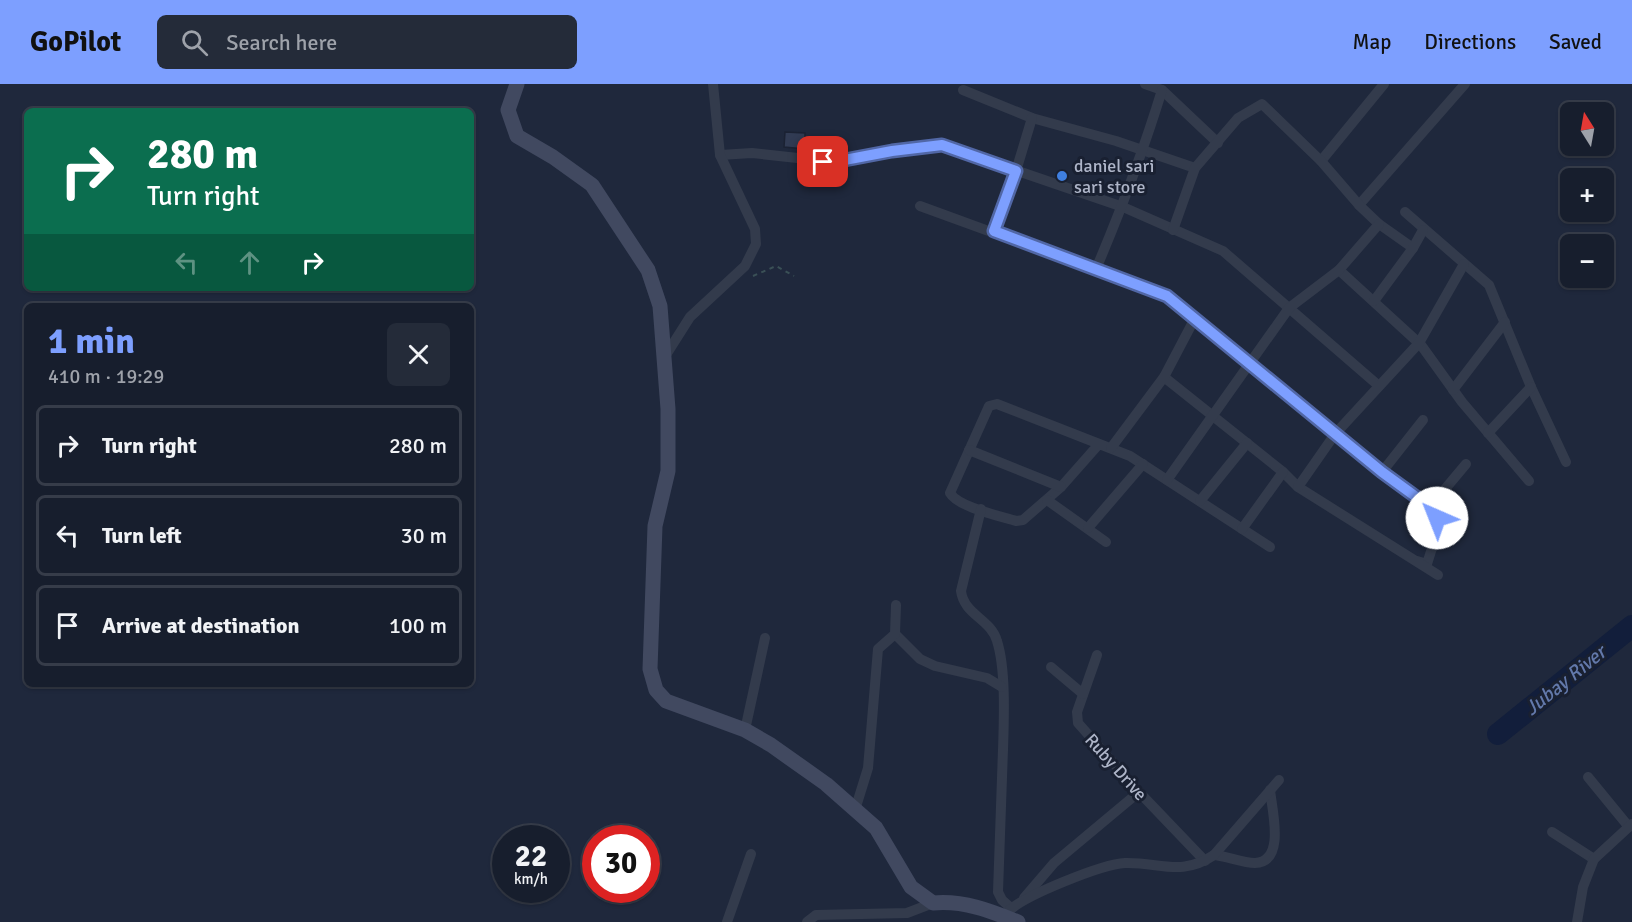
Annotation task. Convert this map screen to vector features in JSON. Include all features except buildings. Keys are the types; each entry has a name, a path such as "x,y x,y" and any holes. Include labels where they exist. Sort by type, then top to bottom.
{"street":[{"path":"518,84 508,110 518,136 553,157 592,185 648,270 660,306 668,409 668,471 655,526 652,680 656,690 666,701 745,730 771,745 826,784 876,828 910,887 933,903"},
{"path":"664,358 690,317 745,266 756,244 755,229 720,155 713,84"},
{"path":"1146,84 1161,90 1218,143"},
{"path":"1321,161 1384,84"},
{"path":"1359,205 1465,84"},
{"path":"963,90 1032,118 1144,150 1195,168"},
{"path":"1096,269 1123,207 1144,150 1161,90"},
{"path":"1173,230 1195,168 1238,118 1262,104 1321,161 1359,205 1379,224 1413,248"},
{"path":"994,231 1032,118"},
{"path":"720,155 752,153 834,162 892,151 942,145 1123,207 1223,251 1379,386"},
{"path":"920,206 994,231 1167,296 1382,472 1430,507 1437,518 1437,532 1426,564 1417,561"},
{"path":"1405,212 1489,285 1566,462"},
{"path":"1167,480 1289,308 1339,270 1379,224"},
{"path":"1374,301 1424,230"},
{"path":"1299,487 1335,434 1419,343 1464,264"},
{"path":"1339,270 1419,343 1453,390 1529,481"},
{"path":"1111,448 1164,377 1195,318"},
{"path":"1453,390 1504,322"},
{"path":"1164,377 1283,471 1299,487 1438,575"},
{"path":"1488,433 1532,387"},
{"path":"1099,444 1061,487 1020,521 966,505 952,497 950,493 992,403 1111,448 1143,464 1269,547"},
{"path":"1382,472 1424,420"},
{"path":"1200,501 1247,443"},
{"path":"969,450 1061,487"},
{"path":"1088,528 1143,464"},
{"path":"1430,507 1466,464"},
{"path":"1242,529 1283,471"},
{"path":"1047,500 1106,542"},
{"path":"981,509 961,591 962,600 969,610 994,633 998,642 1004,714 998,892 1011,916"},
{"path":"896,605 895,634 920,659 935,666 987,678 1002,687"},
{"path":"855,810 868,768 878,650 880,645 895,634"},
{"path":"745,730 765,638"},
{"name":"Ruby Drive","path":"1097,655 1077,712 1078,723 1139,792 1209,858"},
{"path":"1051,666 1083,694"},
{"path":"1577,922 1583,887 1594,859 1630,825 1588,777"},
{"path":"1022,900 1105,866 1126,863 1184,868 1209,858 1279,780"},
{"path":"1209,858 1253,863 1263,862 1269,858 1275,846 1270,790"},
{"path":"1011,916 1054,863 1139,792"},
{"path":"1552,832 1594,859"},
{"path":"727,922 751,854"},
{"path":"807,922 816,915 907,912 933,903 947,902 985,908 1011,916"}],"path":[{"path":"725,286 776,267 794,276"}],"waterway":[{"name":"Jubay River","path":"1498,734 1632,626"}],"place":[{"name":"daniel sari sari store","path":"1062,176"}],"route":[{"path":"823,162 942,145 1016,171 994,231 1167,296 1382,472 1430,507 1437,518"}]}
